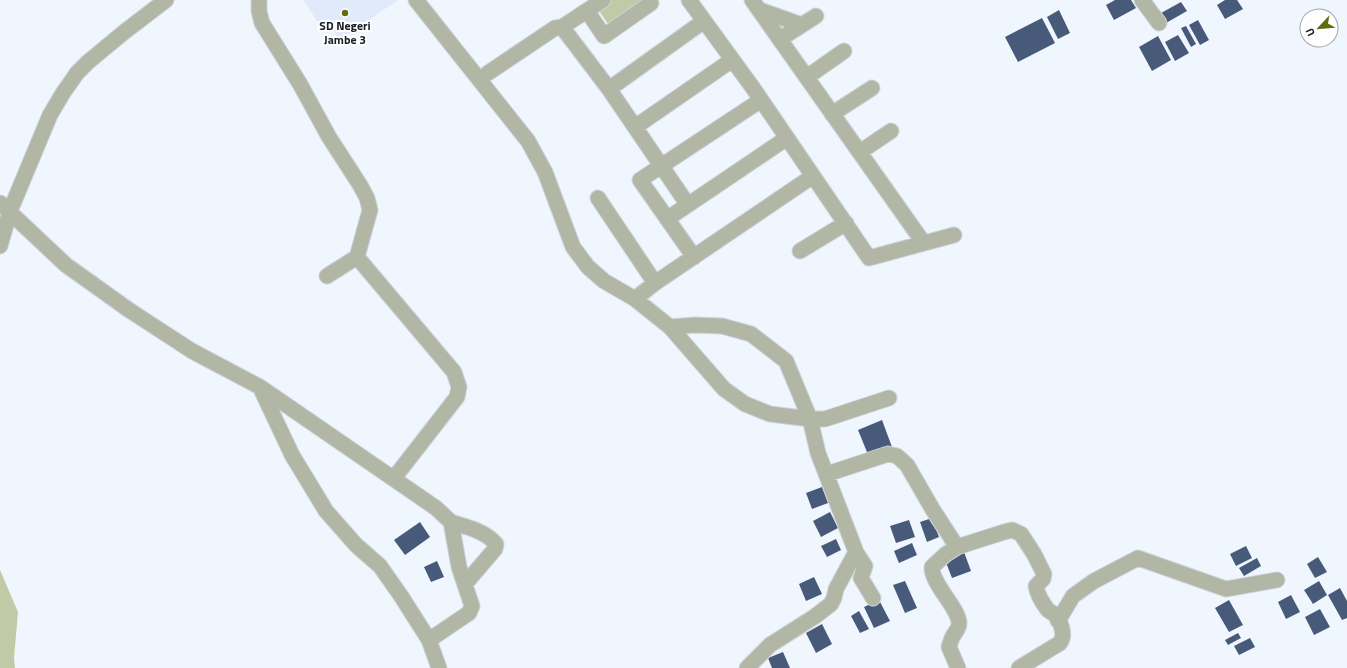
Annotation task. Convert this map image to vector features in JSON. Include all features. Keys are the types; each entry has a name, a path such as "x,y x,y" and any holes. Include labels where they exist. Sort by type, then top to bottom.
{"street":[{"path":"0,246 5,207 50,116 77,73 103,49 166,0"},
{"path":"259,0 259,11 262,23 300,84 329,137 360,185 370,210 356,257 327,276"},
{"path":"416,0 528,141 545,172 573,247 588,266 604,281 635,299 670,327 724,389 745,404 770,414 810,419 825,419 889,398"},
{"path":"488,74 555,28 562,27 603,0"},
{"path":"587,11 604,36 651,4 649,0"},
{"path":"689,0 788,138 869,258 923,242 954,235"},
{"path":"1142,0 1159,23"},
{"path":"756,5 802,25"},
{"path":"756,5 923,242"},
{"path":"780,40 816,16"},
{"path":"609,89 704,21"},
{"path":"562,27 609,89 688,205"},
{"path":"807,77 844,51"},
{"path":"635,127 732,60"},
{"path":"832,114 872,88"},
{"path":"694,257 640,180 761,100"},
{"path":"860,152 891,131"},
{"path":"667,219 788,138"},
{"path":"635,299 655,283 814,176"},
{"path":"598,198 655,283"},
{"path":"5,207 66,265 129,310 192,351 260,387 394,478 436,508 451,522 474,529 492,539 496,544 495,549 465,584"},
{"path":"800,251 846,223"},
{"path":"356,257 454,372 459,387 457,396 394,478"},
{"path":"670,327 695,325 722,326 751,334 786,361 810,419 818,453 856,552 866,568 861,578 873,598"},
{"path":"260,387 292,455 326,511 356,545 380,566 429,640 439,668"},
{"path":"827,474 888,454 897,456 907,465 933,510 957,547"},
{"path":"429,640 469,613 472,606 458,559 451,522"},
{"path":"958,668 949,646 959,625 958,618 932,571 932,567 946,554 957,547 1012,530 1021,534 1034,554 1044,574 1043,579 1036,586 1037,592 1048,611 1054,614 1064,633 1063,639 1060,643 1019,668"},
{"path":"748,668 770,645 814,617 831,604 836,590 856,552"},
{"path":"1058,621 1074,596 1094,581 1138,558 1226,589 1277,580"}],"shaded area":[{"name":"SD Negeri Jambe 3","path":"303,0 398,0 340,40 330,26 324,31"}],"green space":[{"path":"609,0 641,0 644,5 610,27 597,8"},
{"path":"0,570 18,612 14,658 15,668 0,668"}],"building":[{"path":"1115,0 1131,0 1136,8 1114,20 1106,5"},
{"path":"1225,0 1237,0 1243,9 1225,19 1217,5"},
{"path":"1181,2 1187,11 1166,23 1161,13"},
{"path":"1059,10 1070,33 1058,39 1047,17"},
{"path":"1042,18 1055,43 1018,62 1005,37"},
{"path":"1198,20 1209,40 1200,45 1189,25"},
{"path":"1186,26 1196,44 1191,47 1181,28"},
{"path":"1178,35 1189,53 1175,61 1165,42"},
{"path":"1158,36 1171,60 1152,71 1139,47"},
{"path":"882,420 892,447 869,457 858,430"},
{"path":"822,487 828,503 812,509 806,493"},
{"path":"830,512 838,528 821,537 813,521"},
{"path":"932,518 939,537 927,542 920,522"},
{"path":"909,520 915,537 896,543 890,526"},
{"path":"420,522 430,537 405,555 394,540"},
{"path":"836,539 841,550 827,557 821,546"},
{"path":"912,543 917,555 899,563 894,551"},
{"path":"1246,546 1252,558 1236,566 1230,554"},
{"path":"964,552 971,571 952,578 945,560"},
{"path":"1318,557 1327,572 1315,578 1307,564"},
{"path":"1257,558 1261,566 1244,576 1239,568"},
{"path":"437,561 444,577 431,582 424,567"},
{"path":"814,577 822,594 806,601 799,584"},
{"path":"905,581 917,608 905,613 893,585"},
{"path":"1319,581 1327,595 1313,604 1304,590"},
{"path":"1340,588 1347,601 1347,618 1342,620 1328,595"},
{"path":"1291,595 1300,612 1286,619 1278,602"},
{"path":"879,600 890,621 874,628 864,607"},
{"path":"1229,600 1243,625 1229,632 1215,608"},
{"path":"1320,609 1330,627 1314,635 1305,617"},
{"path":"859,611 869,629 860,633 851,616"},
{"path":"822,624 832,644 816,653 806,633"},
{"path":"1238,633 1241,638 1228,645 1225,640"},
{"path":"1250,638 1255,647 1239,655 1234,646"},
{"path":"783,652 790,668 772,668 768,658"}],"place":[{"name":"SD Negeri Jambe 3","path":"345,13"}]}
